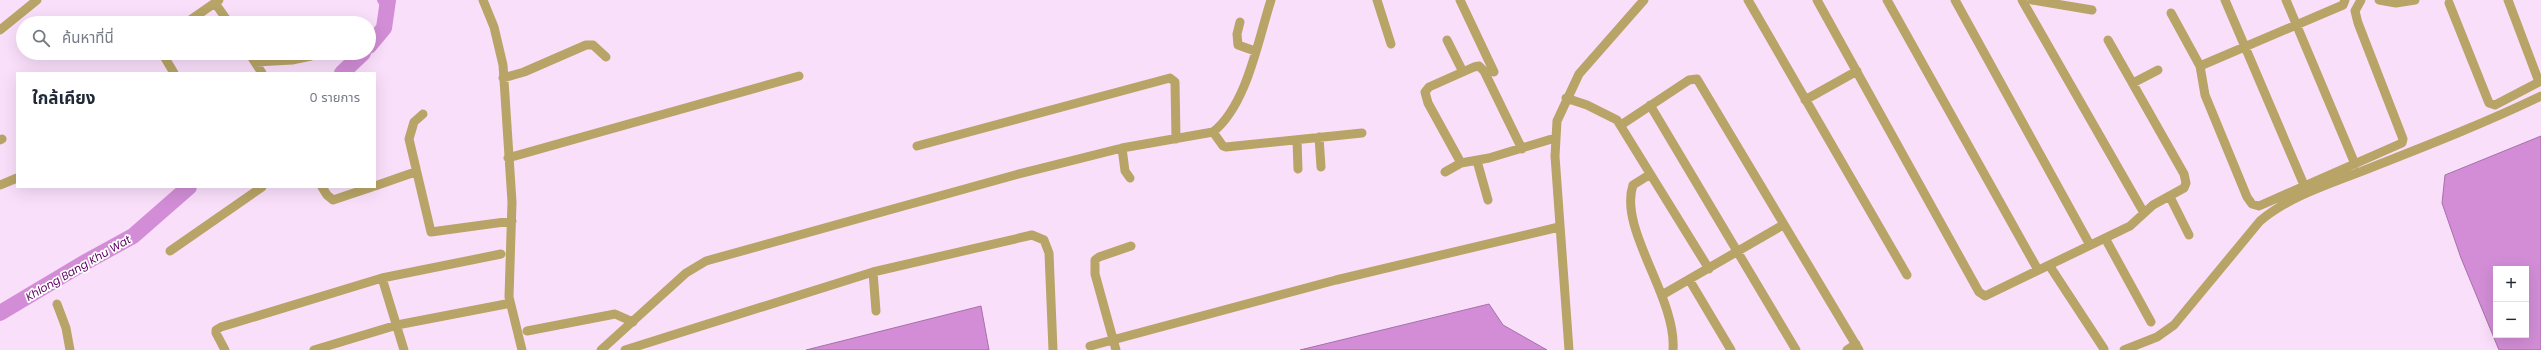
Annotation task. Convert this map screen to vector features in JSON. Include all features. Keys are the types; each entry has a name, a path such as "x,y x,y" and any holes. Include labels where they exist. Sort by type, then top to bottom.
{"street":[{"path":"17,16 36,0"},
{"path":"483,0 499,46 503,78 512,222 508,261 509,297 522,350"},
{"path":"601,350 686,273 706,261 1015,175 1122,148 1213,132 1225,123 1244,86 1271,0"},
{"path":"1377,0 1391,44"},
{"path":"1460,0 1494,72"},
{"path":"1569,350 1555,138 1558,121 1566,98 1579,74 1644,0"},
{"path":"1748,0 1907,275"},
{"path":"1817,0 1981,295 1992,295 2038,270 2105,238 2135,222 2144,213 2184,188 2184,174 2108,40"},
{"path":"1887,0 2038,270"},
{"path":"1955,0 2090,245"},
{"path":"2022,0 2144,213"},
{"path":"2032,0 2092,10"},
{"path":"2224,0 2304,185"},
{"path":"2286,0 2298,25 2355,164"},
{"path":"2355,11 2361,0"},
{"path":"2379,0 2396,3 2415,0"},
{"path":"2449,4 2489,103 2495,105 2540,82 2508,0"},
{"path":"196,16 217,1 225,16"},
{"path":"2171,13 2200,66 2205,95 2247,198 2252,204 2259,206 2304,185 2401,145 2403,140 2355,11 2344,3 2298,25 2200,66"},
{"path":"0,30 16,17"},
{"path":"1240,22 1237,34 1238,44 1254,51"},
{"path":"1447,40 1463,72"},
{"path":"503,78 524,72 586,45 593,45 606,56"},
{"path":"166,60 173,72"},
{"path":"261,72 255,62 292,60"},
{"path":"1461,163 1428,103 1425,92 1429,87 1474,67 1481,67 1522,149"},
{"path":"2133,83 2158,70"},
{"path":"1805,100 1857,71"},
{"path":"508,158 799,76"},
{"path":"917,146 1170,78 1175,82 1176,139"},
{"path":"1619,122 1650,105 1689,80 1697,79 1783,225 1858,347 1847,350"},
{"path":"2124,350 2157,337 2174,325 2260,221 2270,212 2299,196 2453,136 2541,96"},
{"path":"1566,98 1598,110 1619,122 1650,175 1709,269"},
{"path":"1650,105 1796,350"},
{"path":"423,114 414,122 410,134 410,148 431,232 512,222"},
{"path":"1213,132 1223,146 1226,147 1362,133"},
{"path":"1319,137 1321,167"},
{"path":"1445,172 1461,163 1477,161 1522,149 1555,138"},
{"path":"1297,140 1298,169"},
{"path":"1122,148 1125,171 1130,178"},
{"path":"1477,161 1488,200"},
{"path":"376,186 415,172"},
{"path":"1650,175 1633,185 1631,192 1632,207 1640,244 1671,319 1673,350"},
{"path":"0,185 16,178"},
{"path":"170,251 261,188"},
{"path":"323,188 327,195 333,200 369,188"},
{"path":"2170,197 2189,235"},
{"path":"1662,295 1690,281 1783,225"},
{"path":"1090,346 1336,280 1560,228"},
{"path":"625,350 873,272 1032,235 1044,240 1049,253 1053,350"},
{"path":"2105,238 2151,322"},
{"path":"1116,350 1094,274 1095,260 1130,246"},
{"path":"225,350 216,333 219,328 382,278 501,254"},
{"path":"2049,265 2104,349"},
{"path":"873,272 876,311"},
{"path":"382,278 404,350"},
{"path":"1690,281 1731,350"},
{"path":"57,304 66,328 70,350"},
{"path":"314,350 397,325 506,304"},
{"path":"527,331 614,314 633,322"}],"shaded area":[{"path":"2541,136 2541,350 2499,350 2494,338 2529,338 2529,266 2493,266 2493,335 2461,258 2442,203 2445,175"},
{"path":"1489,304 1503,325 1547,350 1300,350"},
{"path":"981,306 989,350 806,350"}],"waterway":[{"name":"Khlong Bang Khu Wat","path":"382,0 386,5"},
{"name":"Khlong Bang Khu Wat","path":"376,38 384,28 388,0"},
{"name":"Khlong Bang Khu Wat","path":"343,72 356,60"},
{"name":"Khlong Bang Khu Wat","path":"0,313 82,264 133,236 188,188"}]}
